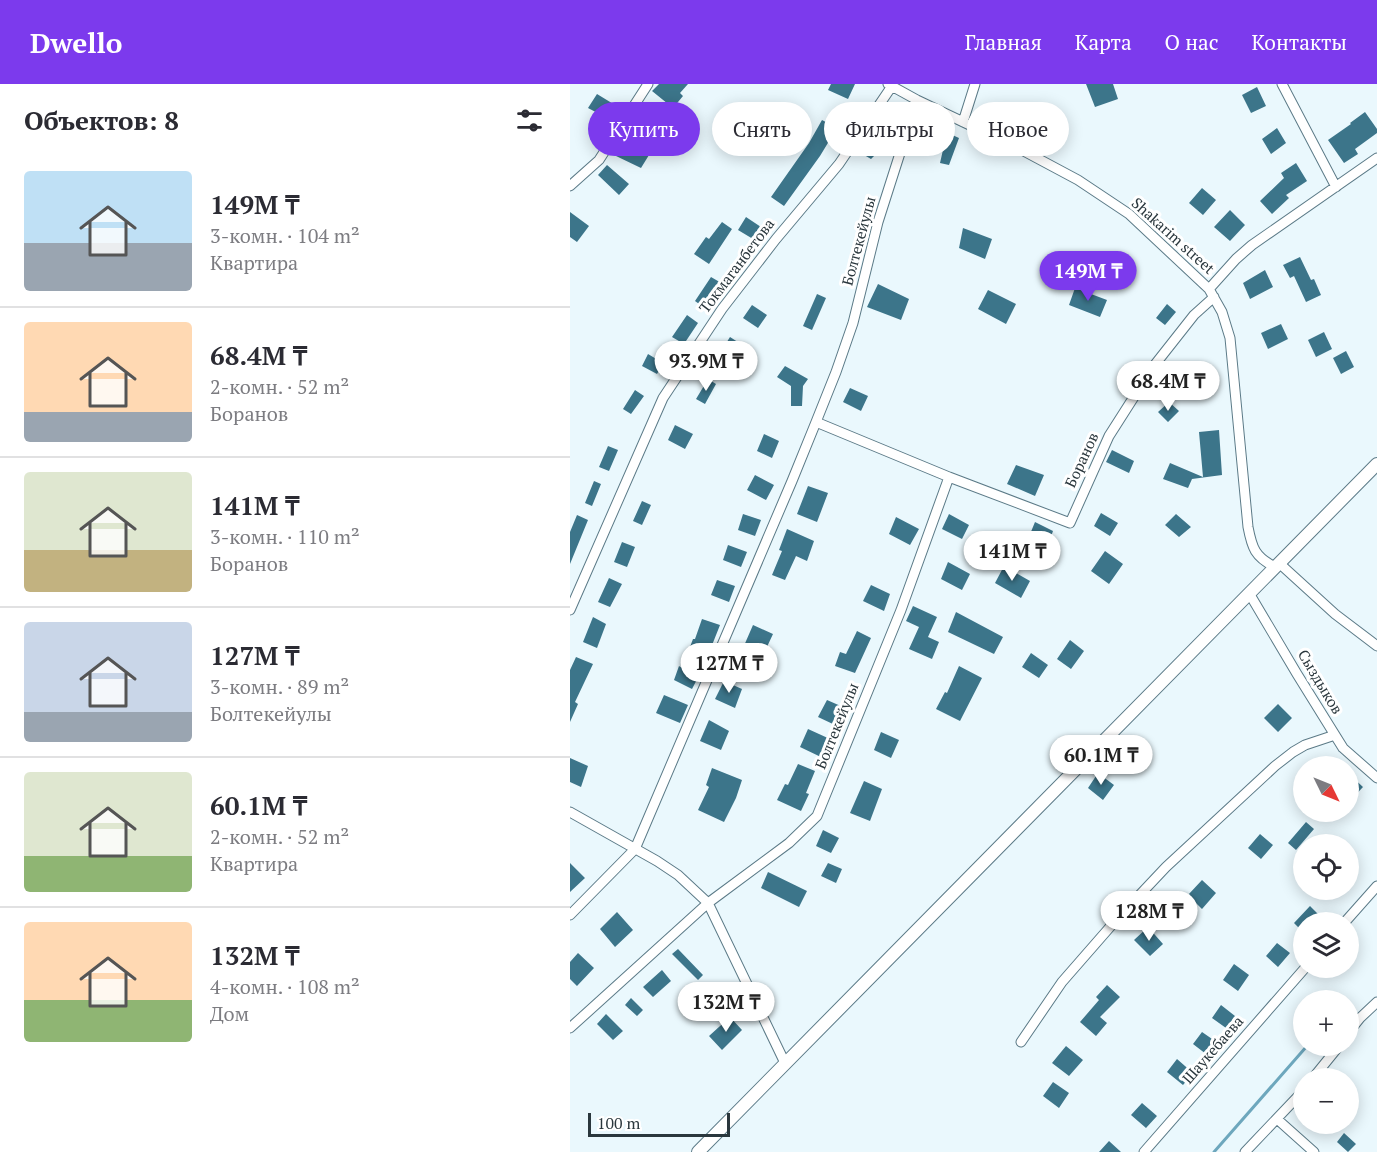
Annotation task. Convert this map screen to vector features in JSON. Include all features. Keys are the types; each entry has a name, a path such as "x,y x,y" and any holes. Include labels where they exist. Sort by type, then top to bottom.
{"main road":[{"path":"698,1152 1377,464"}],"street":[{"path":"570,186 599,160 648,84"},
{"path":"963,122 975,84"},
{"path":"1282,84 1336,187"},
{"name":"Shakarim street","path":"890,85 1078,180 1129,214 1212,293 1222,312 1230,338 1251,544 1257,555 1265,562 1277,565 1377,646"},
{"name":"Токмаганбетова","path":"570,610 663,398 722,309 838,164 890,85"},
{"name":"Болтекейулы","path":"570,915 635,849 779,513 836,372 853,323 878,222 917,100"},
{"name":"Боранов","path":"949,477 1070,524 1109,436 1153,367 1236,259 1252,245 1377,158"},
{"path":"816,423 949,477"},
{"name":"Болтекейулы","path":"570,1028 708,903 789,843 817,816 901,610 949,477"},
{"name":"Сыздыков","path":"1249,593 1343,748 1377,778"},
{"path":"1021,1042 1062,982 1173,860 1293,752 1305,745 1335,735"},
{"path":"570,812 678,875 708,903 785,1063"},
{"path":"1354,912 1377,886"},
{"name":"Шаукебаева","path":"1144,1152 1296,978"},
{"path":"1359,1022 1375,1007"},
{"path":"1320,1068 1331,1056"},
{"path":"1245,1152 1293,1102"},
{"path":"1277,1119 1314,1152"}],"building":[{"path":"659,84 688,84 680,93 683,96 678,102 666,102 652,91"},
{"path":"831,84 855,84 848,99 828,90"},
{"path":"1086,84 1113,84 1118,99 1095,107"},
{"path":"1257,87 1266,106 1251,113 1242,95"},
{"path":"597,94 610,102 592,102"},
{"path":"1365,112 1377,129 1377,133 1355,149 1358,154 1344,163 1328,140"},
{"path":"822,120 824,121 824,149 784,206 771,197 800,156 812,156 812,138"},
{"path":"1277,128 1286,143 1271,154 1262,139"},
{"path":"955,136 959,138 955,149"},
{"path":"616,156 648,156 641,168"},
{"path":"942,156 952,156 949,165 940,163"},
{"path":"1296,163 1307,181 1286,195 1289,198 1272,214 1260,201 1284,178 1281,173"},
{"path":"607,165 629,184 619,195 598,175"},
{"path":"1202,188 1216,200 1203,215 1189,203"},
{"path":"1230,210 1245,225 1230,241 1214,227"},
{"path":"570,212 589,226 577,242 570,237"},
{"path":"746,217 761,227 753,239 738,230"},
{"path":"722,222 732,229 709,264 694,254 706,237 709,239"},
{"path":"963,228 992,239 985,259 959,248"},
{"path":"1300,257 1321,295 1306,302 1294,276 1290,278 1283,265"},
{"path":"1265,270 1273,287 1250,299 1243,283"},
{"path":"711,277 723,284 706,309 695,301"},
{"path":"878,284 909,299 901,320 867,307"},
{"path":"1075,288 1107,300 1100,317 1069,305"},
{"path":"988,290 1016,304 1006,324 978,309"},
{"path":"817,294 826,298 812,330 803,326"},
{"path":"1167,304 1176,312 1165,325 1156,318"},
{"path":"752,305 767,315 758,328 743,318"},
{"path":"687,315 698,323 684,344 672,337"},
{"path":"1281,324 1288,339 1268,349 1261,333"},
{"path":"1324,332 1332,349 1316,357 1308,340"},
{"path":"730,337 744,346 732,365 718,356"},
{"path":"1346,351 1354,367 1341,374 1333,358"},
{"path":"648,354 663,363 657,374 642,366"},
{"path":"785,366 808,379 803,386 802,406 791,406 791,386 777,377"},
{"path":"1185,372 1199,384 1188,398 1173,386"},
{"path":"708,379 716,384 705,404 696,399"},
{"path":"850,388 868,396 861,411 843,402"},
{"path":"635,390 644,396 631,414 623,409"},
{"path":"1169,402 1179,411 1168,422 1158,412"},
{"path":"675,425 693,434 685,449 668,440"},
{"path":"1219,430 1222,475 1192,479 1188,488 1163,479 1170,463 1203,477 1199,432"},
{"path":"764,434 779,441 772,458 757,451"},
{"path":"608,446 618,450 609,471 599,467"},
{"path":"1112,450 1134,461 1129,473 1106,462"},
{"path":"1016,465 1044,475 1035,496 1007,484"},
{"path":"755,475 774,485 766,500 747,490"},
{"path":"594,481 601,484 592,506 585,503"},
{"path":"808,486 828,493 817,522 797,514"},
{"path":"642,501 651,505 642,525 633,521"},
{"path":"1101,513 1118,523 1110,536 1094,526"},
{"path":"743,514 761,520 755,536 738,530"},
{"path":"949,514 969,525 962,539 942,529"},
{"path":"1176,514 1191,527 1179,537 1165,525"},
{"path":"577,515 588,520 570,564 570,532"},
{"path":"896,517 919,529 910,545 889,534"},
{"path":"1035,522 1053,531 1047,548 1028,539"},
{"path":"787,529 814,541 807,561 796,556 785,580 772,575 782,551 779,550"},
{"path":"622,542 635,547 627,567 614,562"},
{"path":"728,545 747,552 741,567 723,560"},
{"path":"1105,551 1123,564 1109,584 1091,571"},
{"path":"948,562 970,574 962,590 941,579"},
{"path":"1004,566 1030,581 1021,598 995,583"},
{"path":"609,578 622,584 610,607 598,602"},
{"path":"717,580 735,586 729,602 711,595"},
{"path":"871,585 890,594 884,611 863,601"},
{"path":"913,606 937,617 928,637 939,642 932,659 909,649 919,627 906,621"},
{"path":"956,612 1003,637 994,654 948,632"},
{"path":"593,617 606,624 597,648 583,642"},
{"path":"702,619 720,625 692,689 674,680 679,666 682,668"},
{"path":"753,625 773,634 766,649 759,646 751,672 734,667 741,647 743,648"},
{"path":"857,631 871,638 855,673 835,666 840,652 846,654"},
{"path":"1070,640 1084,651 1071,669 1057,659"},
{"path":"1031,653 1048,665 1039,678 1022,667"},
{"path":"576,657 593,664 575,702 578,704 570,722 570,670"},
{"path":"959,666 982,678 960,721 936,709 945,692 947,693"},
{"path":"724,681 742,689 735,708 715,699"},
{"path":"664,695 688,705 680,723 656,713"},
{"path":"827,700 843,707 835,725 818,717"},
{"path":"1278,704 1292,718 1278,732 1264,718"},
{"path":"709,720 729,731 721,750 700,741"},
{"path":"808,729 830,739 823,758 800,747"},
{"path":"881,732 899,740 891,758 874,750"},
{"path":"570,758 588,766 581,787 570,782"},
{"path":"798,764 815,771 806,793 809,794 801,811 777,800 785,784 788,785"},
{"path":"712,768 742,780 724,822 698,810 709,787 706,785"},
{"path":"1098,773 1114,785 1103,800 1088,788"},
{"path":"864,781 882,789 870,821 850,813"},
{"path":"1306,822 1314,829 1310,834 1296,834"},
{"path":"823,830 839,838 831,853 816,846"},
{"path":"1260,834 1273,845 1261,859 1248,848"},
{"path":"1293,837 1293,847 1288,843"},
{"path":"570,863 585,878 570,892"},
{"path":"828,863 842,869 836,883 821,876"},
{"path":"768,872 807,891 799,907 761,888"},
{"path":"1202,880 1216,893 1202,909 1188,895"},
{"path":"1310,906 1316,912 1304,912"},
{"path":"617,912 633,930 615,947 600,929"},
{"path":"1148,927 1163,944 1150,956 1134,940"},
{"path":"1277,943 1290,953 1278,967 1266,956"},
{"path":"678,949 703,975 698,980 672,954"},
{"path":"578,953 594,968 577,986 570,979 570,962"},
{"path":"1234,964 1249,975 1238,991 1223,980"},
{"path":"662,970 671,981 653,997 643,987"},
{"path":"1107,985 1120,997 1100,1017 1107,1023 1096,1036 1080,1022 1099,1000 1096,997"},
{"path":"631,998 643,1010 637,1016 625,1005"},
{"path":"1221,1005 1235,1016 1226,1028 1212,1018"},
{"path":"606,1014 623,1031 613,1040 597,1024"},
{"path":"730,1017 742,1030 722,1050 709,1036"},
{"path":"1202,1032 1215,1041 1206,1054 1193,1044"},
{"path":"1066,1046 1083,1060 1069,1076 1052,1063"},
{"path":"1177,1059 1193,1073 1183,1085 1167,1072"},
{"path":"1053,1082 1069,1093 1059,1108 1043,1096"},
{"path":"1142,1103 1157,1116 1146,1128 1131,1115"},
{"path":"1345,1134 1356,1144 1348,1152 1337,1142"},
{"path":"1109,1141 1121,1152 1099,1152"}],"waterway":[{"path":"1214,1152 1298,1056"}]}
